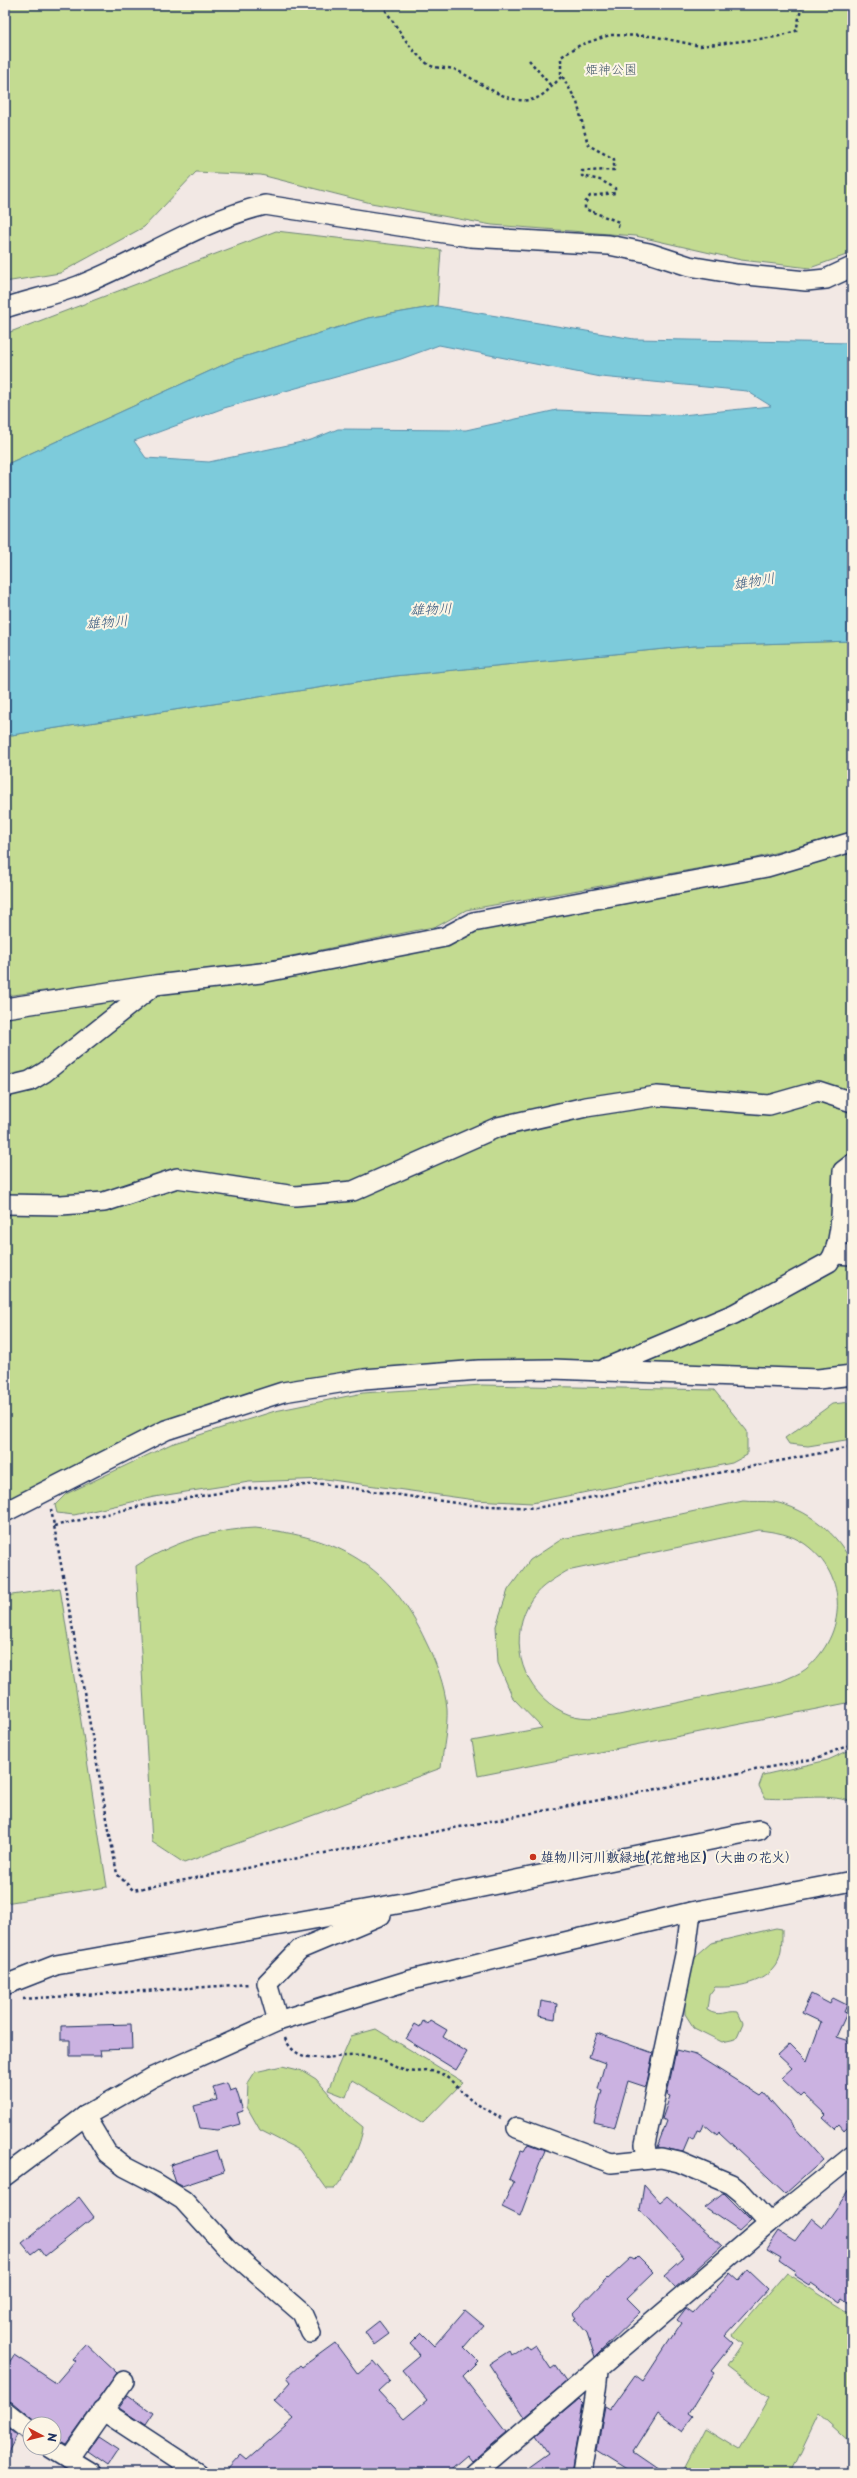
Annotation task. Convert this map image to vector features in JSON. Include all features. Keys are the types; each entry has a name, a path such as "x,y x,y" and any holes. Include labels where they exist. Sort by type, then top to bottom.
{"street":[{"path":"5,308 78,286 184,237 203,226 236,212 265,205 470,237 609,245 649,253 689,266 737,274 806,281 826,279 852,267"},
{"path":"5,1008 154,985 261,973 420,942 445,937 473,922 767,867 852,842"},
{"path":"5,1088 30,1081 45,1072 154,985"},
{"path":"5,1204 61,1205 104,1202 177,1178 295,1196 353,1190 498,1127 586,1107 657,1096 769,1105 818,1091 852,1102"},
{"path":"600,1370 734,1314 843,1255 839,1231 843,1171 852,1164"},
{"path":"5,1512 166,1430 283,1392 364,1379 479,1370 600,1370 818,1379 852,1375"},
{"path":"5,1985 56,1965 414,1901 759,1830"},
{"path":"5,2176 85,2116 153,2077 278,2021 407,1981 691,1912 852,1881"},
{"path":"278,2021 267,1983 300,1949 414,1901"},
{"path":"647,2159 645,2144 686,1950 691,1912"},
{"path":"85,2116 107,2152 125,2167 156,2183 183,2200 227,2248 302,2313 311,2332"},
{"path":"517,2128 611,2163 661,2158 679,2162 731,2184 742,2193 769,2223"},
{"path":"475,2473 598,2370 769,2223 852,2156"},
{"path":"582,2473 589,2424 597,2389 598,2370"},
{"path":"69,2459 102,2410 124,2381"},
{"path":"102,2410 198,2473"},
{"path":"5,2411 22,2425"},
{"path":"62,2455 92,2473"}],"path":[{"path":"382,5 411,46 430,65 440,69 454,69 500,96 524,101 537,98 562,76"},
{"path":"609,245 603,236 606,231 617,228 619,222 585,209 585,203 590,196 615,193 615,188 600,180 582,176 582,171 614,170 614,159 588,145 577,102 562,76 561,57 580,45 610,35 652,36 700,46 776,37 796,31 802,5"},
{"path":"529,60 552,86"},
{"path":"852,1447 536,1508 470,1505 322,1484 243,1489 141,1506 54,1526 117,1874 133,1890 816,1758 852,1744"},
{"path":"21,1999 267,1983"},
{"path":"278,2021 289,2048 301,2057 363,2056 386,2060 402,2070 417,2074 435,2072 443,2075 472,2101 517,2128"}],"green space":[{"name":"姫神公園","path":"5,5 852,5 852,253 810,268 741,260 636,236 492,225 371,203 261,175 196,172 144,227 60,273 5,282"},
{"path":"276,231 441,250 437,306 368,318 234,360 5,465 5,334"},
{"path":"852,641 852,832 752,859 466,910 438,926 252,964 5,996 5,736 395,676 694,646"},
{"path":"852,837 852,1387 768,1387 604,1379 484,1377 366,1385 289,1400 172,1435 5,1518 5,1001 253,968 757,862"},
{"path":"482,1385 714,1390 747,1431 747,1455 732,1463 532,1503 475,1500 325,1479 249,1482 154,1497 74,1515 57,1513 55,1505 66,1494 171,1444 275,1411 363,1393"},
{"path":"852,1402 852,1439 808,1446 789,1444 785,1438 832,1404"},
{"path":"743,1501 774,1502 786,1505 810,1516 839,1543 847,1554 852,1565 852,1702 478,1776 472,1741 542,1728 513,1698 498,1663 496,1626 508,1590 530,1560 562,1539","holes":["759,1530 789,1536 805,1544 819,1557 829,1572 835,1588 837,1605 835,1623 829,1639 820,1655 804,1671 782,1681 614,1716 595,1718 569,1715 563,1712 549,1703 529,1680 523,1666 519,1635 522,1620 531,1599 545,1585 567,1571"]},
{"path":"255,1528 285,1532 336,1547 358,1559 378,1574 396,1593 412,1615 426,1642 437,1666 442,1683 446,1700 447,1715 441,1768 184,1863 152,1842 136,1566 164,1550 193,1539 223,1531"},
{"path":"60,1588 107,1887 5,1903 5,1596"},
{"path":"852,1749 852,1802 842,1799 820,1797 765,1798 759,1786 763,1775 828,1760"},
{"path":"776,1928 782,1929 781,1951 778,1961 772,1970 756,1981 746,1984 715,1987 709,1995 707,2010 719,2014 738,2012 743,2023 736,2039 722,2042 694,2028 685,2014 684,1983 696,1956 711,1943"},
{"path":"376,2029 463,2082 423,2123 352,2080 346,2097 328,2090 351,2036"},
{"path":"282,2066 303,2071 316,2079 346,2113 363,2127 360,2142 353,2160 339,2184 334,2189 327,2189 299,2150 260,2130 247,2107 248,2083 255,2072"},
{"path":"786,2273 852,2315 852,2444 819,2414 791,2473 682,2473 705,2429 739,2450 769,2398 727,2366 742,2344 732,2336"}],"water":[{"name":"雄物川","path":"437,306 634,339 852,343 852,641 694,646 395,676 5,736 5,465 234,360 368,318","holes":["439,345 601,377 747,391 771,406 682,415 557,410 466,430 338,429 311,440 209,462 146,458 134,441 224,408 401,359"]}],"building":[{"path":"811,1994 830,2004 833,1998 847,2005 844,2012 847,2013 836,2037 852,2042 852,2123 844,2131 839,2125 835,2129 823,2118 826,2115 804,2094 801,2097 781,2078 792,2068 778,2055 790,2044 807,2061 821,2022 802,2013"},
{"path":"541,2001 557,2004 555,2019 539,2016"},
{"path":"430,2020 447,2030 443,2037 467,2052 456,2070 406,2039 415,2024 420,2027 423,2021 427,2024"},
{"path":"131,2024 132,2049 100,2050 101,2056 70,2056 70,2040 61,2040 61,2026"},
{"path":"597,2033 653,2053 646,2087 628,2081 615,2127 594,2122 602,2090 598,2089 605,2063 589,2057"},
{"path":"676,2050 696,2055 761,2096 764,2093 823,2160 785,2194 719,2132 717,2135 703,2123 700,2131 697,2130 693,2140 689,2138 683,2152 657,2147 667,2121 662,2119 670,2096 667,2095"},
{"path":"227,2083 230,2091 236,2089 243,2111 237,2113 240,2124 218,2130 200,2128 194,2106 217,2100 213,2087"},
{"path":"528,2144 545,2150 520,2216 502,2207 514,2182 509,2179 521,2150 524,2151"},
{"path":"217,2150 224,2172 182,2186 176,2183 170,2165"},
{"path":"644,2184 660,2202 667,2196 722,2246 675,2288 664,2276 684,2258 640,2210"},
{"path":"852,2186 852,2305 842,2298 839,2302 811,2283 810,2285 794,2275 796,2272 779,2260 781,2257 767,2249 779,2231 795,2241 812,2218 823,2227"},
{"path":"724,2193 751,2220 739,2231 705,2208"},
{"path":"79,2197 94,2217 45,2256 39,2248 31,2254 22,2243"},
{"path":"638,2256 654,2272 627,2298 641,2312 595,2357 587,2333 574,2318 576,2317 573,2313 607,2278 608,2279 631,2258 634,2260"},
{"path":"748,2270 768,2289 725,2336 733,2343 711,2371 714,2373 689,2413 693,2416 682,2431 658,2413 634,2451 666,2473 634,2473 597,2450 605,2407 610,2410 635,2375 643,2381 681,2323 677,2320 686,2308 693,2313 730,2273 739,2281"},
{"path":"465,2310 483,2325 464,2347 478,2361 463,2376 506,2432 472,2461 467,2455 446,2473 224,2473 241,2455 247,2460 294,2419 274,2401 291,2382 287,2377 300,2365 302,2367 335,2343 358,2374 374,2361 390,2380 378,2391 404,2419 427,2400 402,2370 420,2355 410,2344 421,2333 434,2346"},
{"path":"379,2321 389,2334 374,2345 365,2332"},
{"path":"86,2344 117,2373 66,2444 62,2442 62,2416 29,2416 12,2402 5,2400 5,2369 14,2355 56,2383 75,2361 72,2359"},
{"path":"526,2345 529,2349 535,2345 551,2369 555,2366 566,2382 524,2417 489,2364 509,2351 511,2355"},
{"path":"128,2395 153,2413 145,2425 119,2408"},
{"path":"579,2399 583,2403 571,2473 520,2473 548,2453 536,2435"},
{"path":"5,2425 17,2435 5,2458"},
{"path":"98,2437 118,2450 108,2465 88,2451"}],"place":[{"name":"雄物川河川敷緑地(花館地区)（大曲の花火）","path":"533,1857"}]}
